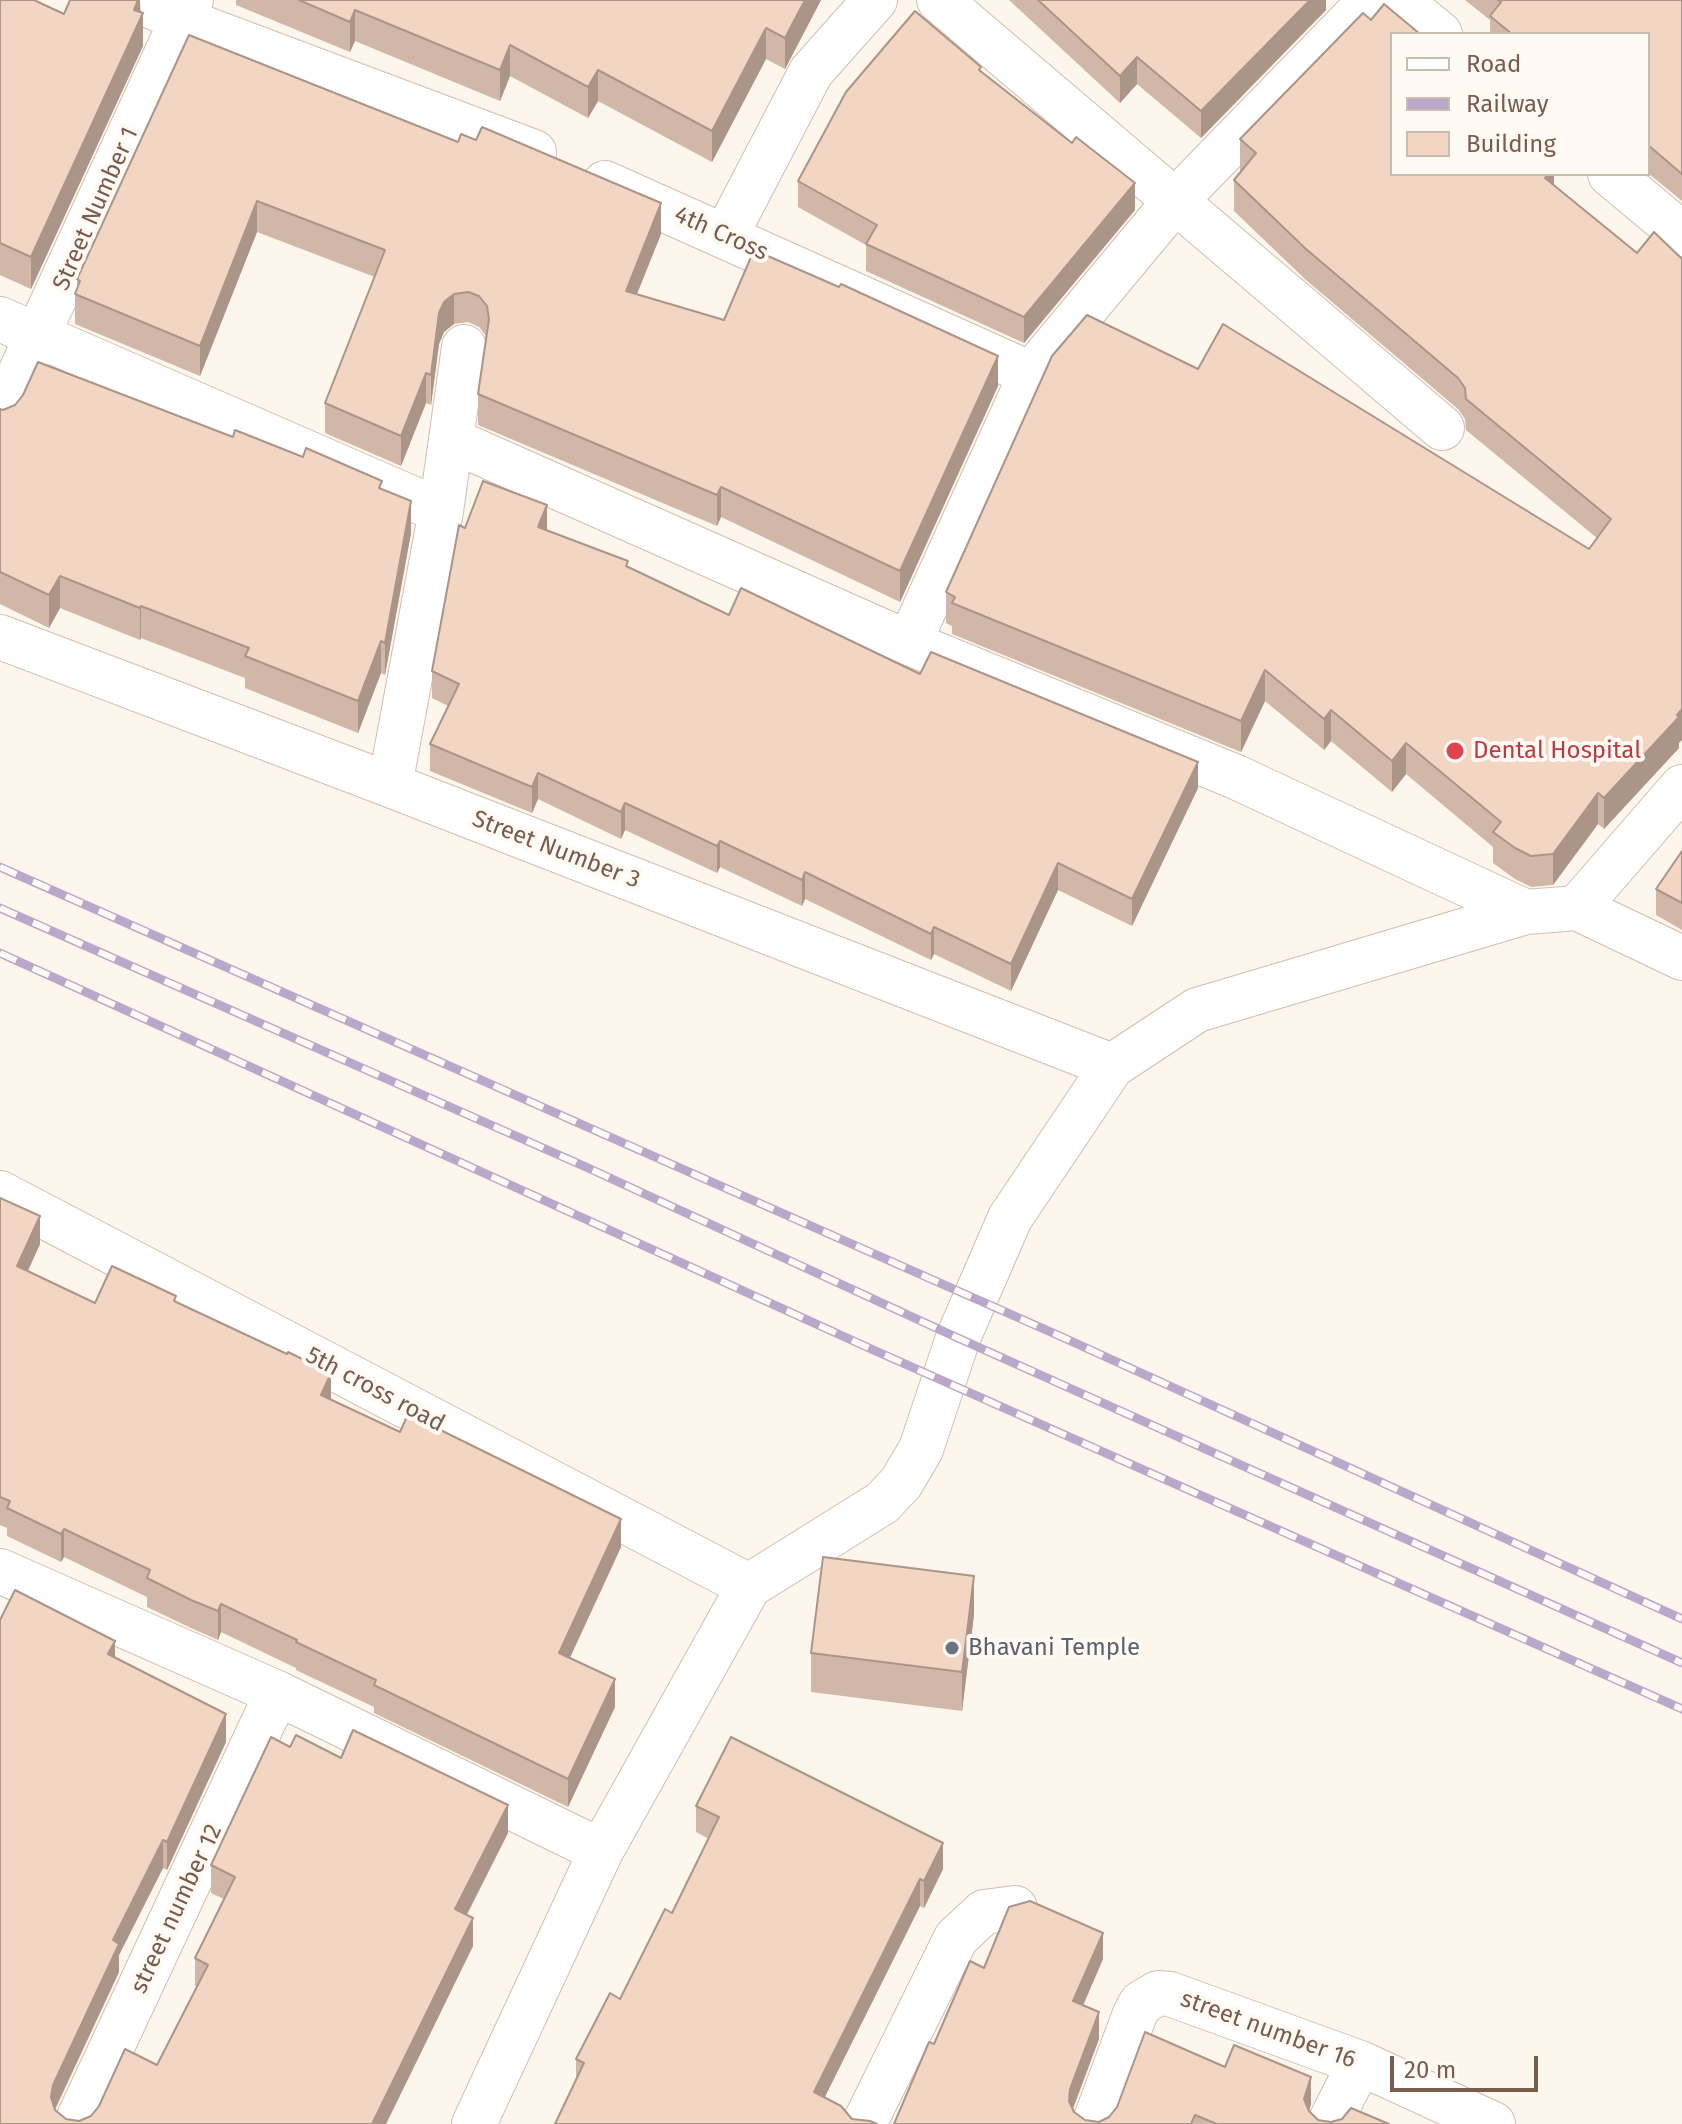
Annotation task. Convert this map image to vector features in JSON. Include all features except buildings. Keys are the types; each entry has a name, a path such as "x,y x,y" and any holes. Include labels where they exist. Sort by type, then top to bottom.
{"street":[{"name":"4th Cross","path":"137,0 186,10 508,140 1031,374"},
{"path":"726,235 811,72 875,0"},
{"path":"939,0 1442,428"},
{"path":"909,643 1031,374 1175,201 1371,0"},
{"path":"1399,0 1438,32"},
{"name":"Street Number 1","path":"0,417 19,327 186,10"},
{"path":"1612,176 1682,234"},
{"path":"19,327 441,511"},
{"path":"390,785 441,511 464,347"},
{"path":"451,440 909,643 1236,777 1526,912"},
{"name":"Street Number 3","path":"0,637 1112,1066"},
{"path":"1577,908 1682,787"},
{"path":"474,2124 601,1851 749,1586 882,1503 901,1483 921,1449 958,1338 1010,1218 1112,1066 1197,1010 1526,912 1577,908 1682,958"},
{"name":"5th cross road","path":"0,1193 749,1586"},
{"path":"0,1571 277,1693 601,1851"},
{"name":"street number 12","path":"76,2124 277,1693"},
{"path":"864,2124 956,1938 984,1912 1015,1908"},
{"name":"street number 16","path":"1094,2124 1135,2014 1148,1997 1158,1993 1170,1994 1360,2063 1493,2124"},
{"path":"1329,2124 1360,2063"}],"railway":[{"path":"0,867 1062,1337 1682,1619"},
{"path":"0,908 586,1167 958,1338 1682,1663"},
{"path":"0,953 869,1348 1682,1709"}],"place":[{"name":"Dental Hospital","path":"1455,751"},
{"name":"Bhavani Temple","path":"952,1648"}]}
